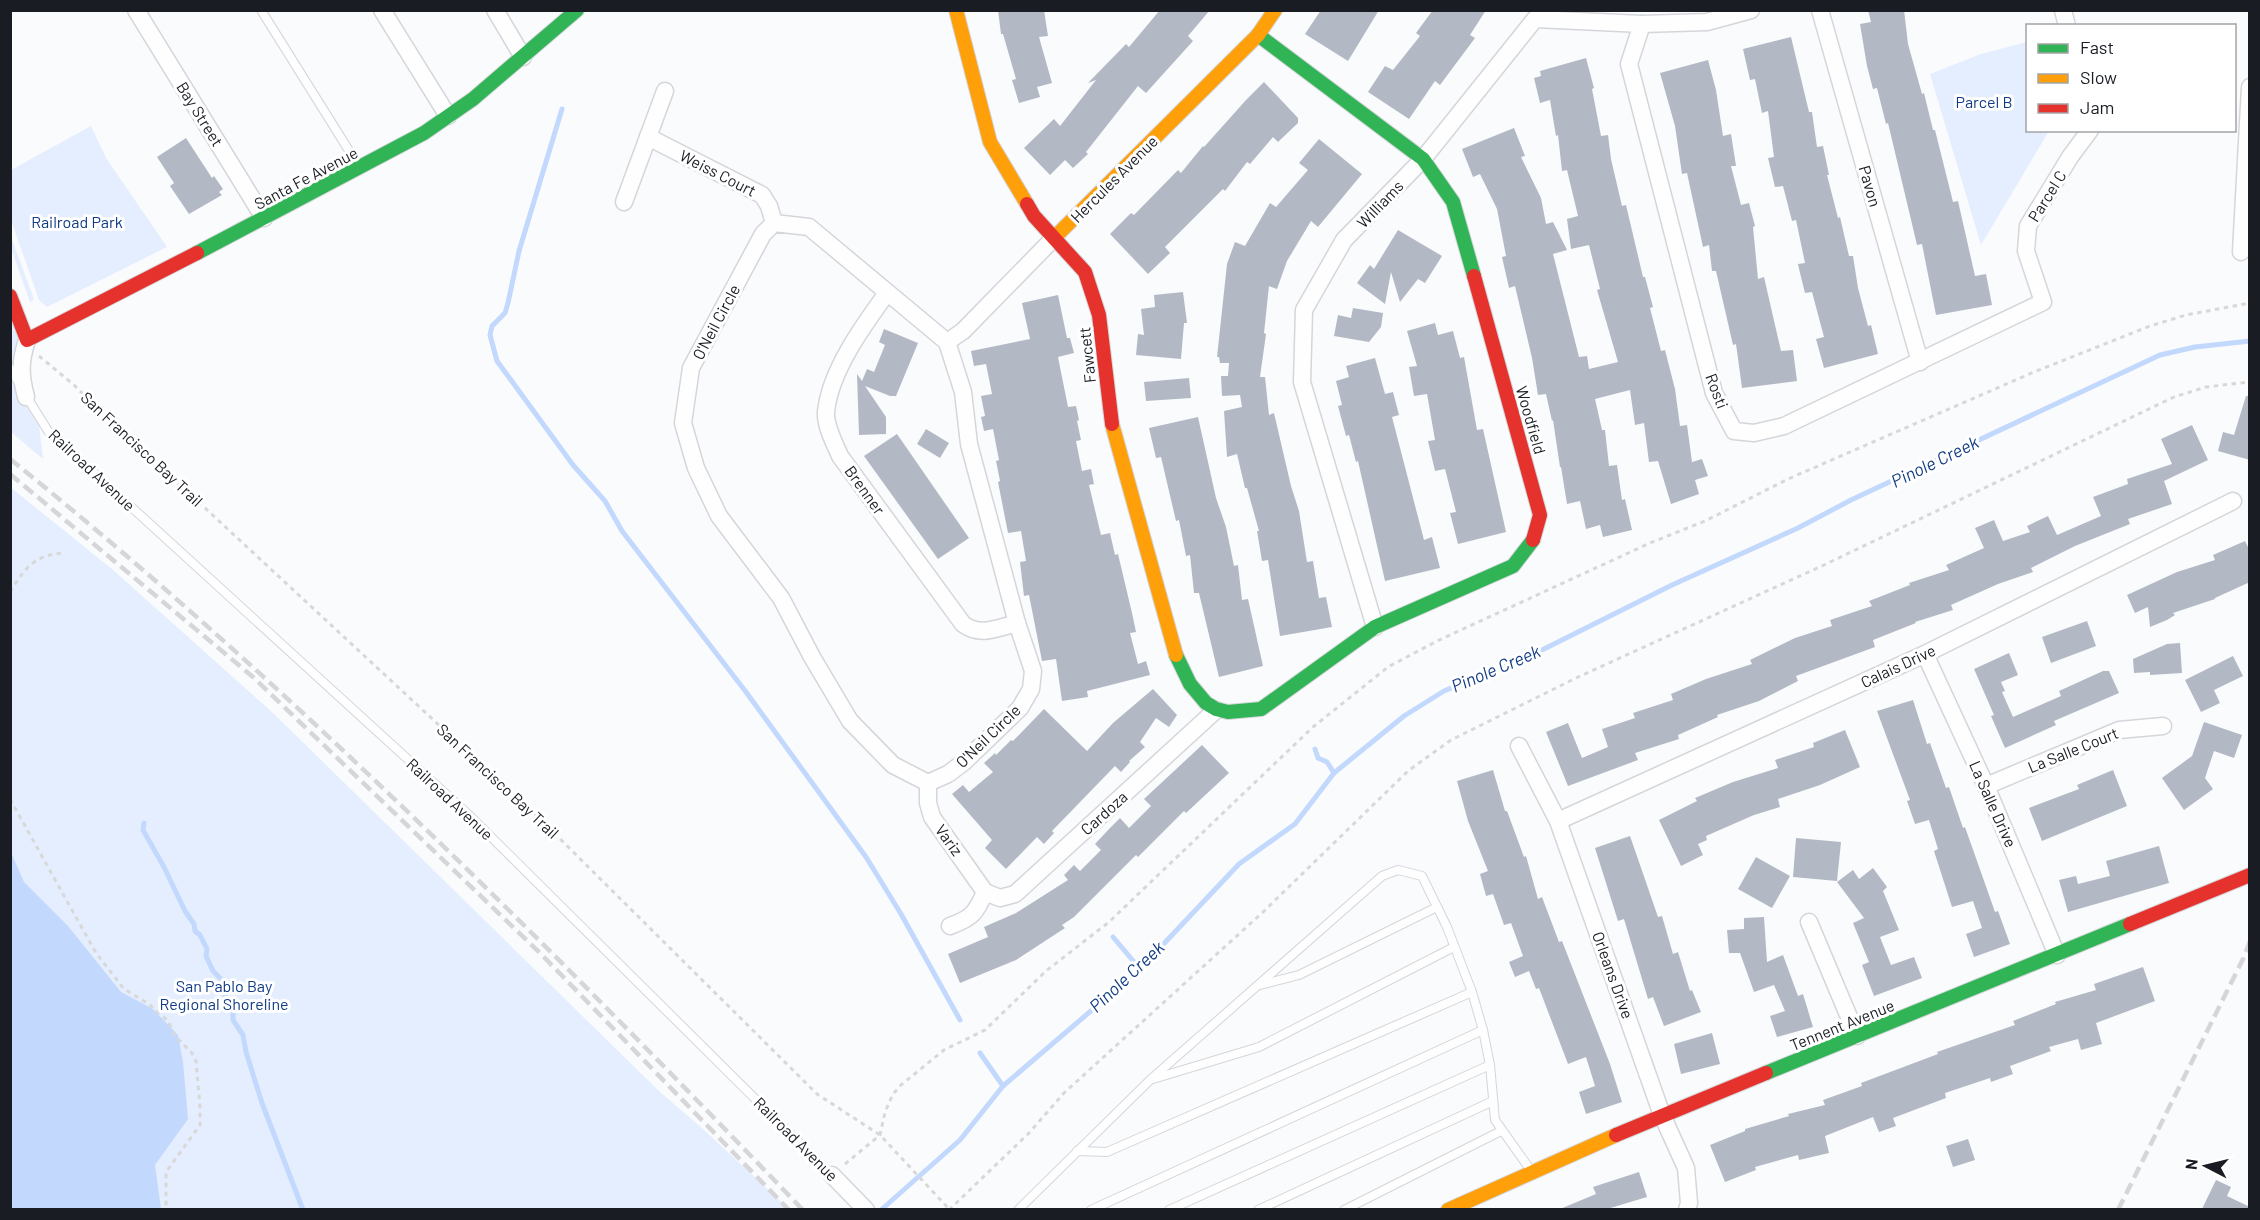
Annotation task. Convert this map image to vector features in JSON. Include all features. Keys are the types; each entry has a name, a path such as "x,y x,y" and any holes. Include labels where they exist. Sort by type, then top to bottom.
{"street":[{"name":"Bay Street","path":"136,10 264,218"},
{"path":"382,10 448,116"},
{"path":"495,10 523,57"},
{"name":"Santa Fe Avenue","path":"27,340 424,133 473,99 577,10"},
{"name":"Fawcett","path":"956,10 990,142 1034,216 1085,272 1099,315 1111,419 1176,655 1189,685 1201,700 1216,710"},
{"name":"Hercules Avenue","path":"948,342 963,331 1258,34 1275,10"},
{"name":"Williams","path":"1375,627 1302,382 1304,310 1344,240 1423,159 1535,20 1642,24 1707,22 1751,10"},
{"name":"Pavon","path":"1820,10 1920,362"},
{"name":"Rosti","path":"1642,24 1629,64 1714,393 1734,431 1754,433 1784,426 2043,302"},
{"name":"Woodfield","path":"1216,710 1240,714 1261,709 1375,627 1513,566 1532,542 1540,515 1453,202 1423,159 1258,34"},
{"path":"2241,252 2241,131 2250,87"},
{"path":"624,202 665,91"},
{"name":"Parcel C","path":"2043,302 2026,251 2028,226 2070,157 2089,132"},
{"name":"Weiss Court","path":"648,137 762,195 769,206 774,223"},
{"path":"774,223 809,227 948,342"},
{"name":"O'Neil Circle","path":"774,223 763,234 692,368 683,423 696,468 719,516 782,598 812,657 850,721 893,765 928,783 948,774 964,762 1020,708 1031,689 1033,671 1017,623 969,444 963,392 948,342"},
{"name":"Brenner","path":"887,293 862,326 834,382 826,414 832,436 840,456 963,624 971,630 980,632 1017,623"},
{"path":"10,296 27,340"},
{"name":"Railroad Avenue","path":"26,397 22,381 21,360 27,340"},
{"name":"Calais Drive","path":"1558,821 1925,654 2233,501"},
{"name":"La Salle Drive","path":"1925,654 1986,786 2057,955"},
{"name":"Cardoza","path":"986,891 1000,898 1015,894 1216,710"},
{"name":"La Salle Court","path":"1986,786 2119,730 2163,726"},
{"name":"Orleans Drive","path":"1519,746 1558,821 1662,1115 1686,1168 1689,1203 1687,1209"},
{"name":"Variz","path":"928,783 928,803 932,817 986,891"},
{"name":"Tennent Avenue","path":"1448,1209 1662,1115 2250,875"},
{"path":"950,926 967,920 978,909 986,891"},
{"path":"1809,922 1857,1036"},
{"name":"Railroad Avenue","path":"832,1175 866,1209"}],"lane":[{"path":"261,10 360,168"},
{"name":"Railroad Avenue","path":"10,368 48,431 470,816 832,1175"},
{"path":"1018,1209 1150,1080 1382,876 1398,870 1422,876 1455,947 1483,1030 1490,1065 1491,1102 1495,1120 1532,1172"},
{"path":"1256,986 1299,975 1437,907"},
{"path":"1150,1080 1259,1047 1455,947"},
{"path":"1077,1151 1107,1152 1472,992"},
{"path":"1091,1209 1483,1030"},
{"path":"1169,1209 1490,1065"},
{"path":"1258,1209 1491,1102"},
{"path":"1344,1209 1501,1131"}],"path":[{"path":"832,1175 880,1135 885,1112 893,1094 902,1085 944,1050 985,1030 1047,971 1109,922 1313,728 1388,667 1437,641 1650,543 1705,521 1788,479 2034,372 2150,326 2186,315 2250,303"},
{"name":"San Francisco Bay Trail","path":"40,357 74,385 138,450 206,508 538,817 817,1094 880,1135 949,1209"},
{"path":"949,1209 1029,1133 1064,1093 1262,913 1408,771 1451,740 1576,678 1824,565 2174,397 2206,387 2250,382"},
{"path":"10,592 28,566 52,553 65,553"},
{"path":"10,799 96,953 124,989 149,1004 168,1021 175,1036 192,1053 196,1061 200,1125 166,1172 166,1209"}],"green space":[{"name":"Parcel B","path":"2026,42 2026,132 2048,132 1981,245 1930,74 1981,54"},
{"name":"Railroad Park","path":"91,126 106,158 167,247 47,307 39,300 11,220 11,170"},
{"path":"10,234 34,299 30,302 11,248"},
{"path":"10,296 21,360 38,416 43,459 11,432"},
{"name":"San Pablo Bay Regional Shoreline","path":"10,487 112,569 273,713 660,1092 789,1209 11,1209"}],"water":[{"path":"10,850 24,882 68,926 121,992 153,1009 178,1035 188,1119 155,1165 161,1209 11,1209"}],"building":[{"path":"998,10 1044,10 1048,36 1039,37 1052,83 1037,87 1040,97 1019,103 1012,80 1016,79 1003,34 1001,34"},
{"path":"1160,10 1210,10 1188,36 1193,41 1146,93 1138,86 1086,152 1088,154 1073,168 1065,160 1050,175 1024,148 1054,119 1060,126 1096,80 1088,83 1126,44 1129,47"},
{"path":"1321,10 1379,10 1348,61 1305,34"},
{"path":"1433,10 1486,10 1470,35 1475,38 1440,85 1435,81 1409,119 1368,92 1385,66 1393,70 1420,36 1416,33"},
{"path":"1868,10 1904,10 1908,44 1933,130 1935,130 1953,202 1958,201 1975,276 1986,274 1992,305 1936,315 1922,244 1917,245 1888,123 1886,124 1877,88 1873,89 1867,66 1860,24 1871,22"},
{"path":"1791,37 1809,112 1812,112 1817,147 1823,146 1829,175 1827,175 1838,218 1840,217 1849,256 1853,256 1858,288 1878,354 1824,368 1816,339 1824,337 1812,292 1805,293 1798,264 1805,263 1796,220 1792,221 1783,186 1775,187 1768,158 1774,157 1768,111 1762,113 1755,79 1750,80 1743,49"},
{"path":"1586,58 1594,88 1592,89 1601,136 1608,135 1622,206 1626,205 1643,277 1645,277 1653,307 1650,308 1661,351 1665,350 1675,389 1680,426 1687,425 1692,462 1702,459 1708,476 1695,480 1699,494 1671,504 1658,461 1649,462 1644,423 1635,425 1630,390 1595,399 1602,430 1605,430 1609,466 1617,465 1622,500 1625,499 1632,530 1603,537 1600,525 1586,529 1580,501 1567,504 1553,420 1546,394 1538,395 1515,286 1509,288 1502,257 1506,256 1497,209 1480,174 1473,177 1462,149 1514,128 1525,156 1521,157 1541,198 1546,224 1553,222 1567,250 1553,254 1579,357 1587,356 1589,369 1618,362 1597,290 1600,289 1589,245 1571,249 1567,219 1578,216 1567,170 1562,171 1558,135 1556,136 1550,100 1540,103 1534,78 1541,76 1540,71"},
{"path":"1708,60 1716,90 1723,136 1731,134 1736,166 1731,166 1741,205 1749,203 1755,226 1753,227 1758,279 1764,277 1781,351 1793,350 1797,381 1742,388 1736,344 1733,345 1716,271 1712,271 1709,245 1703,247 1687,173 1682,174 1675,126 1660,73"},
{"path":"1264,82 1298,118 1298,123 1278,142 1273,137 1250,164 1247,162 1225,191 1223,189 1165,247 1170,253 1148,274 1110,234 1131,213 1134,215 1178,170 1181,173 1203,146"},
{"path":"186,138 212,178 214,176 223,189 219,192 222,195 189,214 170,186 174,183 157,157"},
{"path":"1319,139 1362,174 1318,227 1311,221 1287,261 1277,289 1269,286 1260,377 1265,377 1269,415 1274,413 1299,511 1307,562 1313,561 1319,598 1326,597 1332,627 1280,636 1268,560 1262,561 1257,531 1259,531 1237,454 1227,457 1224,411 1242,407 1240,395 1222,396 1221,376 1228,376 1229,363 1220,363 1217,357 1227,264 1235,242 1245,246 1270,203 1276,207 1308,170 1299,163"},
{"path":"1398,230 1442,256 1425,283 1418,279 1400,302 1391,272 1385,304 1357,283 1370,265 1374,269"},
{"path":"1183,292 1187,323 1184,323 1181,359 1136,355 1138,334 1144,335 1141,309 1155,307 1154,295"},
{"path":"1058,295 1067,338 1070,338 1074,353 1058,357 1068,407 1076,406 1079,420 1077,421 1081,440 1076,441 1082,471 1091,469 1094,484 1089,485 1101,535 1110,533 1115,555 1118,554 1136,632 1130,633 1138,664 1146,661 1150,675 1087,691 1088,697 1062,701 1056,659 1042,661 1029,595 1024,596 1020,562 1026,561 1021,531 1008,533 998,482 1000,481 996,461 999,460 993,429 984,431 981,417 985,416 981,396 992,394 986,364 974,366 971,351 1030,339 1022,303"},
{"path":"1353,308 1383,313 1381,327 1369,342 1334,336 1338,315 1351,318"},
{"path":"1435,323 1438,335 1453,331 1460,358 1464,357 1477,430 1483,429 1506,532 1458,544 1450,513 1456,512 1445,469 1435,471 1428,441 1435,440 1427,394 1414,396 1409,367 1417,366 1407,331"},
{"path":"884,329 918,343 896,396 890,396 865,386 886,417 886,434 859,435 857,374 862,381 867,369 874,372 885,345 879,342"},
{"path":"1375,358 1385,394 1393,392 1399,415 1392,417 1424,540 1432,537 1440,568 1385,581 1358,461 1356,462 1349,435 1346,436 1338,406 1342,405 1336,381 1349,377 1346,366"},
{"path":"1189,378 1191,398 1146,401 1144,382"},
{"path":"2246,396 2250,396 2250,460 2218,451 2223,432 2234,435"},
{"path":"1198,417 1234,566 1238,565 1242,600 1248,599 1263,666 1219,677 1199,593 1194,593 1190,555 1186,556 1179,520 1176,521 1161,457 1156,458 1149,428"},
{"path":"2192,425 2208,460 2164,481 2172,504 2128,519 2130,524 2075,546 2031,568 2033,572 1998,584 1951,605 1953,610 1915,622 1873,640 1875,647 1796,676 1798,681 1759,701 1717,715 1718,717 1678,735 1679,739 1635,753 1638,760 1568,786 1546,732 1568,723 1582,758 1608,747 1602,729 1635,718 1633,713 1673,700 1671,694 1706,679 1752,664 1750,660 1795,638 1832,626 1830,620 1872,606 1869,601 1910,585 1909,583 1949,570 1946,565 1984,548 1975,528 1994,520 2003,541 2030,532 2027,526 2048,516 2057,535 2101,516 2093,497 2128,484 2127,479 2172,464 2161,439"},
{"path":"926,429 949,443 940,458 917,444"},
{"path":"897,434 969,538 938,559 864,456"},
{"path":"2245,541 2250,551 2250,582 2215,599 2173,613 2175,615 2167,620 2150,627 2148,607 2135,613 2127,595 2177,572 2215,560 2213,555"},
{"path":"2087,621 2096,646 2051,663 2042,637"},
{"path":"2180,643 2182,673 2150,675 2150,672 2134,673 2133,659 2167,644"},
{"path":"2009,653 2018,675 2001,682 2005,691 2002,692 2013,717 2061,696 2059,691 2103,671 2109,671 2119,693 2054,721 2056,725 2005,748 1991,716 1994,715 1974,669"},
{"path":"2233,656 2243,676 2214,690 2220,703 2201,712 2185,680"},
{"path":"1153,689 1177,715 1169,727 1156,718 1140,742 1145,747 1129,761 1121,772 1115,766 1052,831 1054,833 1044,844 1037,837 1006,869 985,848 992,840 952,794 963,785 969,792 993,772 984,763 1011,740 1013,741 1044,709 1087,751 1113,723"},
{"path":"1913,700 1927,744 1930,743 1946,788 1949,787 1995,912 1998,911 2010,944 1974,957 1966,934 1982,928 1973,901 1952,907 1934,851 1938,849 1929,820 1915,824 1907,801 1910,800 1877,711"},
{"path":"2204,722 2242,735 2234,758 2214,751 2205,778 2213,789 2184,810 2162,778 2192,756"},
{"path":"1845,730 1860,767 1820,785 1778,799 1780,807 1754,815 1706,836 1707,840 1698,844 1703,855 1681,866 1659,820 1697,801 1695,798 1733,782 1778,768 1775,760 1814,747 1813,743"},
{"path":"1202,745 1229,773 1186,813 1184,811 1138,857 1136,855 1074,917 1062,925 1065,928 1016,960 960,983 948,954 988,937 984,927 1016,913 1068,880 1064,875 1074,865 1080,871 1101,850 1095,844 1110,828 1120,818 1129,828 1151,806 1144,799"},
{"path":"1493,770 1505,811 1507,811 1524,857 1526,856 1538,899 1542,897 1559,942 1562,941 1610,1064 1622,1102 1586,1114 1579,1092 1595,1086 1586,1057 1568,1064 1539,988 1536,989 1529,971 1515,977 1509,962 1523,956 1511,923 1504,925 1493,894 1486,896 1480,874 1488,871 1468,821 1457,781"},
{"path":"2113,770 2127,806 2042,841 2029,808 2079,789 2077,785"},
{"path":"1630,836 1658,917 1662,916 1673,954 1678,952 1690,991 1692,990 1701,1012 1664,1026 1653,997 1648,999 1624,919 1618,921 1595,848"},
{"path":"1796,838 1841,842 1837,881 1793,877"},
{"path":"2159,846 2169,883 2068,912 2059,880 2076,876 2078,884 2110,876 2106,861"},
{"path":"1756,857 1790,876 1772,908 1738,889"},
{"path":"1873,868 1887,887 1883,891 1899,930 1880,937 1891,965 1914,957 1922,978 1874,996 1862,965 1869,962 1853,923 1864,918 1837,882 1853,870 1859,879"},
{"path":"1764,917 1767,962 1783,955 1798,996 1803,994 1813,1027 1777,1037 1770,1016 1785,1011 1774,985 1754,992 1740,953 1729,953 1727,930 1744,929 1744,918"},
{"path":"2143,967 2155,1001 2096,1023 2102,1044 2081,1050 2078,1039 2049,1047 2051,1051 2010,1066 2013,1074 1991,1082 1990,1078 1945,1093 1946,1098 1893,1118 1896,1126 1879,1132 1873,1117 1825,1136 1829,1153 1799,1160 1798,1155 1755,1167 1756,1170 1725,1182 1710,1145 1745,1131 1745,1129 1789,1116 1788,1114 1825,1105 1823,1100 1862,1086 1861,1083 1938,1054 1937,1052 2015,1025 2013,1021 2056,1004 2055,1002 2096,990 2094,984"},
{"path":"1712,1033 1720,1064 1681,1074 1674,1044"},
{"path":"1968,1139 1975,1160 1953,1167 1946,1146"},
{"path":"1639,1172 1647,1197 1607,1209 1560,1209 1596,1194 1593,1187"},
{"path":"2216,1180 2231,1187 2227,1196 2250,1209 2202,1209"}],"waterway":[{"path":"562,109 519,251 505,313 492,326 490,335 497,361 573,465 605,501 622,531 746,692 866,857 901,914 960,1020"},
{"name":"Pinole Creek","path":"881,1210 960,1140 1003,1086 1140,969 1239,864 1295,824 1334,773 1404,716 1444,691 1544,649 1672,585 1798,528 1851,500 2160,355 2195,347 2250,341"},
{"path":"1315,749 1318,758 1327,762 1334,773"},
{"path":"144,823 143,830 194,924 195,931 200,935 207,949 206,956 213,971 222,980 226,1000 233,1012 233,1020 243,1035 262,1103 303,1210"},
{"path":"1113,937 1140,969"},
{"path":"980,1053 1003,1086"}],"railway":[{"path":"10,459 115,546 319,728 613,1014 803,1210"},
{"path":"10,474 253,677 541,954 789,1210"},
{"path":"2118,1210 2250,941"}],"traffic: fast":[{"path":"197,253 424,133 473,99 577,10"},
{"path":"1258,35 1423,159 1453,202 1474,276"},
{"path":"1176,655 1190,684 1206,703 1228,712 1261,709 1375,627 1513,566 1533,540"},
{"path":"1766,1073 2130,924"}],"traffic: slow":[{"path":"956,10 990,142 1027,204"},
{"path":"1054,238 1258,35 1275,10"},
{"path":"1112,424 1176,655"},
{"path":"1448,1210 1616,1135"}],"traffic: jam":[{"path":"1027,204 1034,216 1085,272 1099,315 1112,424"},
{"path":"10,296 27,340 197,253"},
{"path":"1474,276 1540,515 1533,540"},
{"path":"2130,924 2250,875"},
{"path":"1616,1135 1766,1073"}]}
